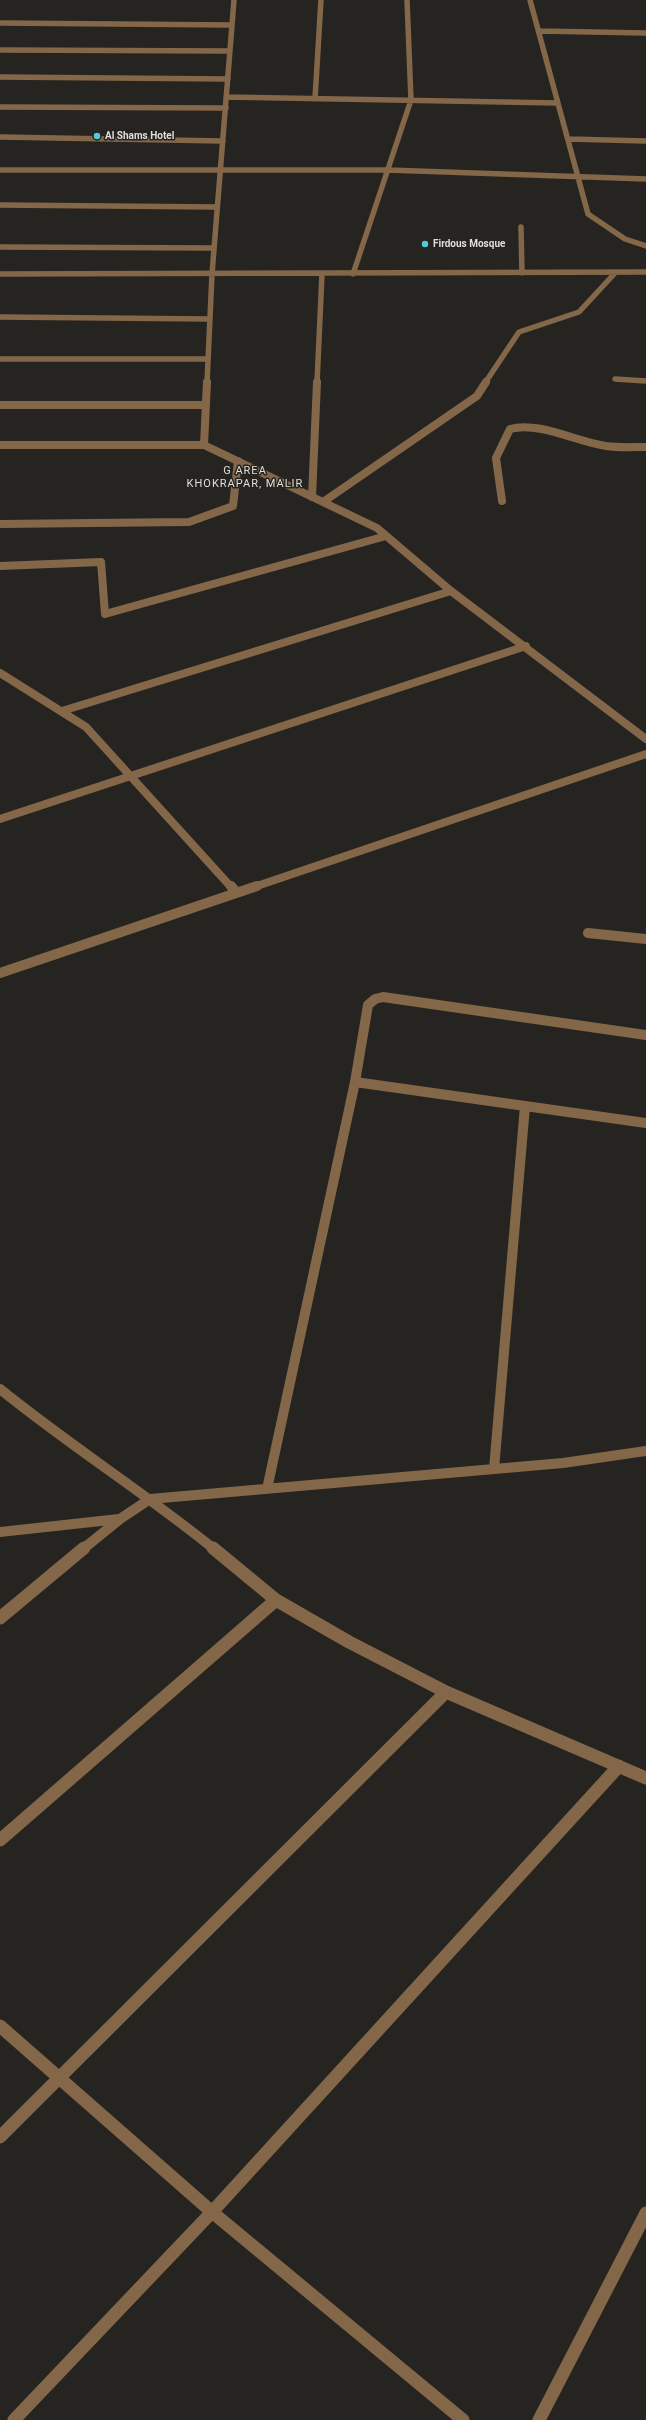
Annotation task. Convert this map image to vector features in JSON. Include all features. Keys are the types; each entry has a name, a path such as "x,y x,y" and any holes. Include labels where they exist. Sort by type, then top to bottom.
{"street":[{"path":"204,445 212,274 234,0"},
{"path":"315,99 321,0"},
{"path":"353,274 411,100 407,0"},
{"path":"530,0 588,214 625,239 646,246"},
{"path":"0,23 232,25"},
{"path":"539,31 646,33"},
{"path":"0,50 230,51"},
{"path":"0,77 228,79"},
{"path":"226,97 558,103"},
{"path":"0,107 226,108"},
{"path":"0,137 223,141"},
{"path":"568,139 646,141"},
{"path":"0,170 388,170 578,175 646,179"},
{"path":"0,205 218,207"},
{"path":"521,227 522,273"},
{"path":"0,247 214,248"},
{"path":"323,502 478,396 519,332 579,312 615,272"},
{"path":"0,274 646,272"},
{"path":"312,497 322,274"},
{"path":"0,317 210,319"},
{"path":"0,359 208,359"},
{"path":"615,378 646,381"},
{"path":"0,405 206,406"},
{"path":"502,501 496,458 510,429 517,428 554,432 606,446 646,447"},
{"path":"0,445 204,445 377,528 451,591 526,646 646,739"},
{"path":"0,524 189,522 232,506 238,461"},
{"path":"0,566 100,562 105,614 386,536"},
{"path":"62,711 451,591"},
{"path":"0,819 526,646"},
{"path":"0,674 86,727 236,892"},
{"path":"0,973 646,754"},
{"path":"588,934 646,939"},
{"path":"267,1489 355,1082 368,1005 375,999 383,997 646,1035"},
{"path":"355,1082 646,1123"},
{"path":"494,1469 525,1106"},
{"path":"0,1389 31,1414 150,1499 276,1600 348,1642 446,1692 646,1778"},
{"path":"0,1618 120,1519 150,1499 563,1463 646,1451"},
{"path":"0,1532 120,1519"},
{"path":"0,1840 276,1600"},
{"path":"0,2137 58,2077 446,1692"},
{"path":"14,2420 212,2212 619,1766"},
{"path":"0,2026 212,2212 463,2420"},
{"path":"539,2420 646,2214"}],"place":[{"name":"Al Shams Hotel","path":"97,136"},
{"name":"Firdous Mosque","path":"425,244"}],"district":[{"name":"G AREA KHOKRAPAR, MALIR","path":"245,477"}]}
